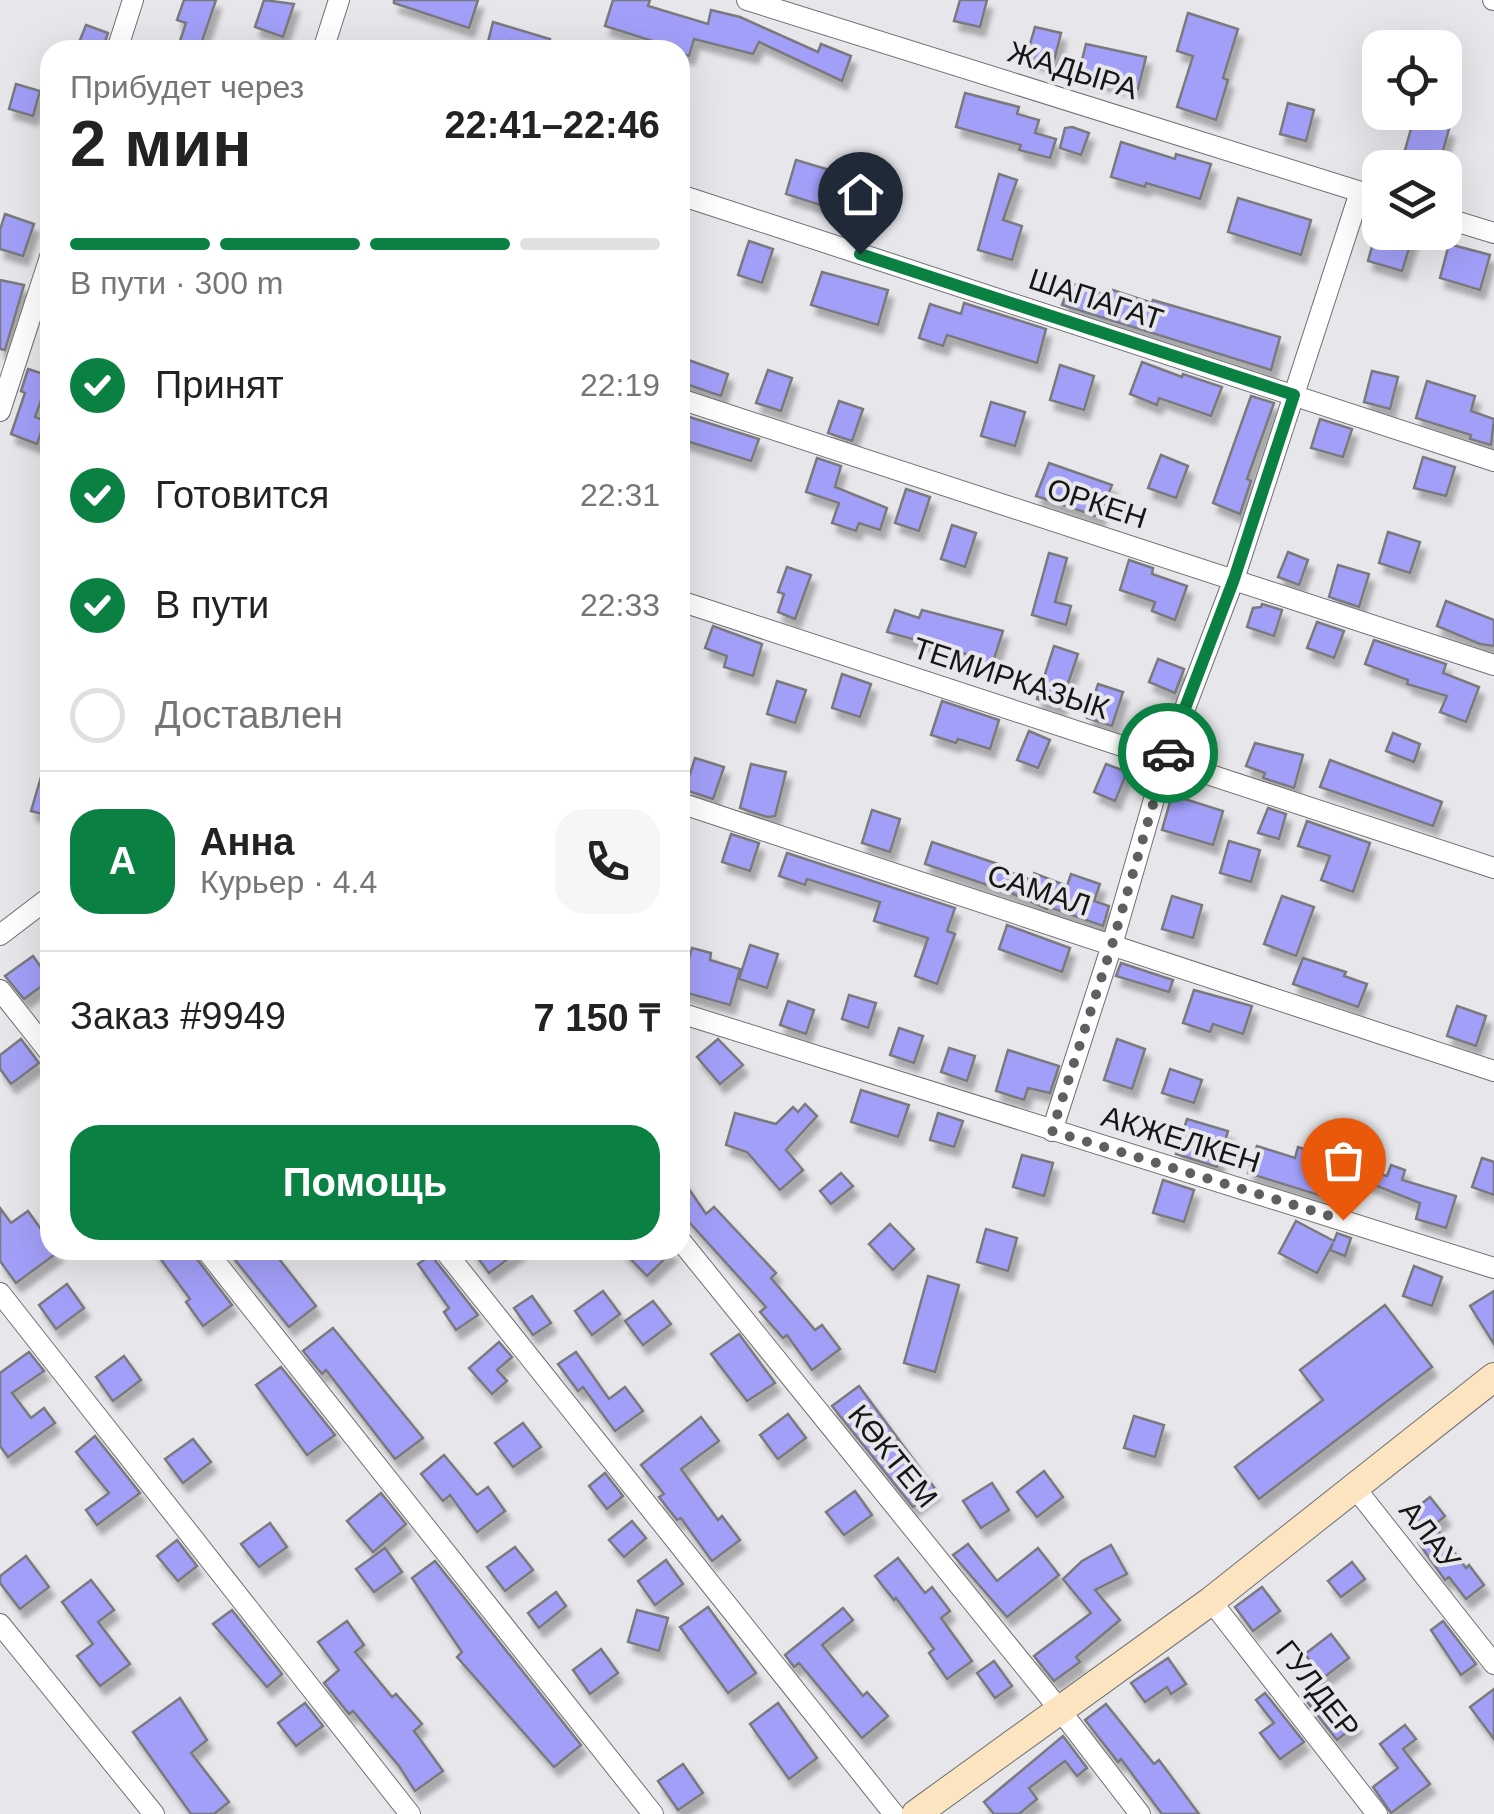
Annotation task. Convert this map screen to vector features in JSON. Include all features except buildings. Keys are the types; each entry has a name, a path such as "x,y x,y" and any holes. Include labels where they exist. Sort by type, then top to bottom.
{"street":[{"path":"120,40 133,0"},
{"path":"326,40 339,0"},
{"name":"ЖАДЫРА","path":"747,0 1362,192"},
{"name":"ШАПАГАТ","path":"690,198 1494,461"},
{"path":"1052,1131 1112,945 1165,760 1234,579 1294,395 1362,216"},
{"path":"1462,224 1494,234"},
{"path":"0,411 40,287"},
{"name":"ОРКЕН","path":"690,402 1494,665"},
{"name":"ТЕМИРКАЗЫК","path":"690,604 1494,868"},
{"name":"САМАЛ","path":"690,807 1494,1071"},
{"path":"0,935 40,905"},
{"path":"0,990 40,1040"},
{"name":"АКЖЕЛКЕН","path":"690,1016 1494,1268"},
{"name":"КӨКТЕМ","path":"690,1252 1140,1814"},
{"path":"214,1260 653,1814"},
{"path":"452,1260 894,1814"},
{"path":"0,1293 410,1814"},
{"path":"916,1814 1211,1602 1494,1376"},
{"name":"АЛАУ","path":"1356,1489 1494,1664"},
{"name":"ГУЛДЕР","path":"1211,1602 1376,1814"},
{"path":"0,1624 154,1814"}],"way so far":[{"path":"1168,753 1052,1131 1343,1220"}],"route":[{"path":"860,254 1294,395 1234,579 1168,753"}]}
